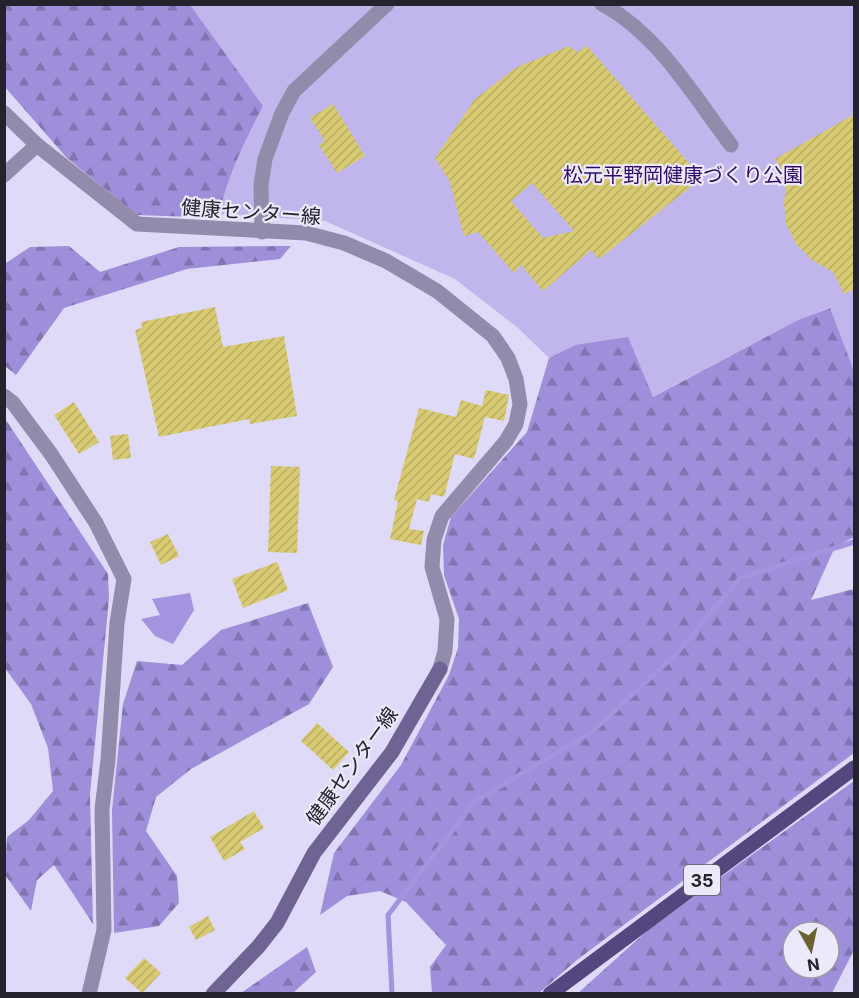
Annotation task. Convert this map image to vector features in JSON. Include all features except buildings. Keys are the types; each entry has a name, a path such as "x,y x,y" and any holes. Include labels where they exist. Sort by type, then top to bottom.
{"main road":[{"name":"35","path":"550,993 855,768"}],"street":[{"path":"262,232 261,185 265,159 282,113 294,91 387,4"},
{"path":"602,4 620,14 657,48 731,145"},
{"name":"健康センター線","path":"4,113 37,146 137,224 306,233 344,243 386,261 437,291 493,336 508,358 516,379 520,404 516,424 506,441 442,516 434,540 432,567 447,619 445,651 440,669 392,752 314,853 278,923 213,993"},
{"path":"4,175 37,146"},
{"path":"4,396 13,403 51,454 96,523 124,579 117,623 108,760 102,809 104,930 88,993"}],"green space":[{"name":"松元平野岡健康づくり公園","path":"4,5 854,5 854,371 829,308 798,320 652,397 575,345 549,358 518,328 455,279 325,221 219,214 193,217 67,158 5,87"},
{"path":"4,5 190,5 263,106 237,159 219,214 193,217 137,215 67,158 5,87"},
{"path":"69,246 100,272 179,247 291,246 280,259 187,269 64,308 16,375 5,366 6,263 30,247"},
{"path":"830,308 854,371 854,537 835,547 811,600 854,589 854,753 577,960 539,993 432,993 430,967 446,945 406,902 380,891 347,896 320,915 334,853 401,765 449,675 458,648 459,619 444,575 443,545 451,517 527,432 549,358 575,345 628,337 653,397 798,320"},
{"path":"4,417 108,574 109,599 90,794 93,924 54,865 37,880 31,911 5,875 7,837 29,820 53,791 48,748 31,704 5,668"},
{"path":"308,603 333,667 309,704 191,769 156,797 146,831 177,876 179,903 159,926 114,933 112,810 123,704 137,661 182,665 221,630"},
{"path":"854,781 854,950 841,975 841,920 781,920 781,980 839,980 832,993 577,994 648,930"},
{"path":"307,947 316,972 293,993 241,993"}],"shaded area":[{"path":"190,593 194,610 173,644 155,636 141,619 160,615 152,599"}],"waterway":[{"path":"392,994 388,915 475,801 592,732 676,654 740,578 854,542"}]}
